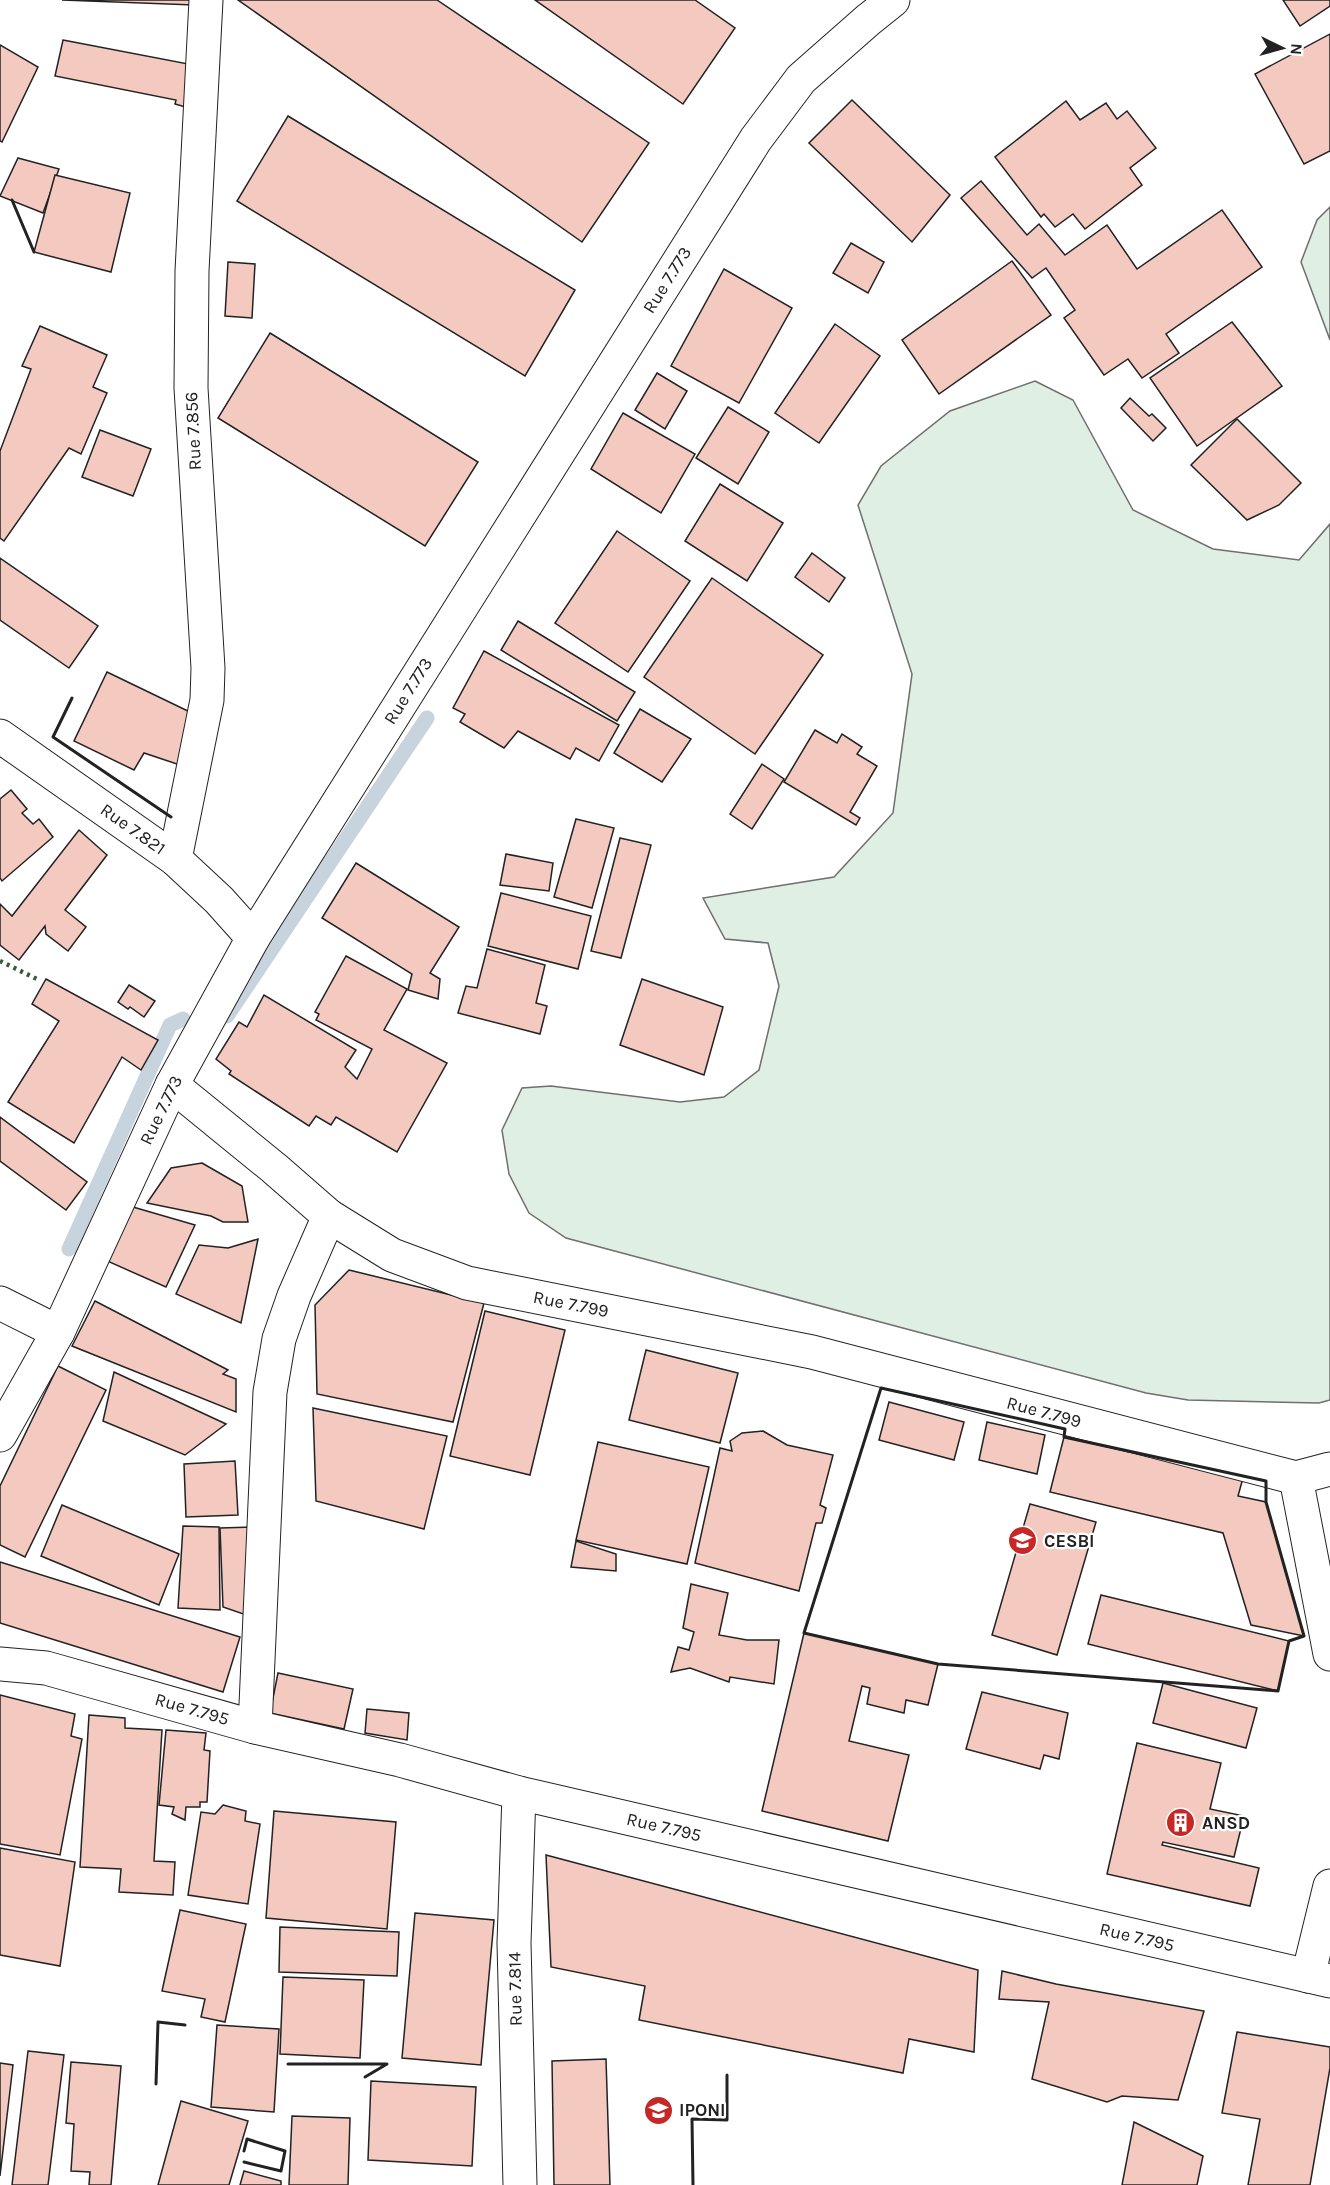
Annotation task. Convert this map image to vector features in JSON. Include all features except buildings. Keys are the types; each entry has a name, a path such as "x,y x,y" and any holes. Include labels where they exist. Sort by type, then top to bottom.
{"street":[{"name":"Rue 7.856","path":"175,859 207,689 208,669 191,388 192,271 206,0"},
{"name":"Rue 7.773","path":"0,1435 58,1332 172,1084 253,938 756,139 801,79 893,0"},
{"name":"Rue 7.821","path":"0,736 175,859 219,900 253,938"},
{"name":"Rue 7.799","path":"172,1084 329,1216 392,1255 467,1283 812,1352 1296,1478"},
{"path":"255,1726 270,1392 279,1339 294,1296 329,1216"},
{"path":"0,1303 58,1332"},
{"path":"1330,1468 1296,1478 1330,1654"},
{"name":"Rue 7.795","path":"0,1664 46,1668 255,1726 400,1760 519,1793 1319,1979"},
{"name":"Rue 7.814","path":"519,1793 514,1943 520,2185"},
{"path":"1319,1979 1330,1886"}],"green space":[{"path":"1330,207 1330,340 1301,262 1317,220"},
{"path":"1035,381 1073,400 1133,510 1213,549 1299,560 1330,524 1330,1400 1319,1403 1188,1400 1146,1393 566,1238 529,1213 509,1174 502,1130 522,1088 551,1086 680,1102 724,1097 759,1070 779,986 768,943 725,939 703,898 834,877 893,813 912,674 858,505 881,466 950,411"}],"waterway":[{"path":"227,1016 427,718"},
{"path":"69,1249 170,1025 183,1019"}],"hedge":[{"path":"0,961 39,980"}],"wall":[{"path":"12,200 34,252"},
{"path":"72,698 53,737 171,817"},
{"path":"881,1388 1065,1429 1064,1437 1266,1481 1266,1502 1304,1636 1289,1641 1278,1691 938,1664 804,1633 881,1388"},
{"path":"156,2084 158,2022 185,2025"},
{"path":"288,2064 387,2064 365,2077"},
{"path":"693,2185 692,2119 727,2120 727,2075"},
{"path":"244,2151 247,2139 285,2151 281,2171 244,2162"}],"place":[{"name":"CESBI","path":"1023,1541"},
{"name":"ANSD","path":"1181,1823"},
{"name":"IPONI","path":"658,2110"}]}
